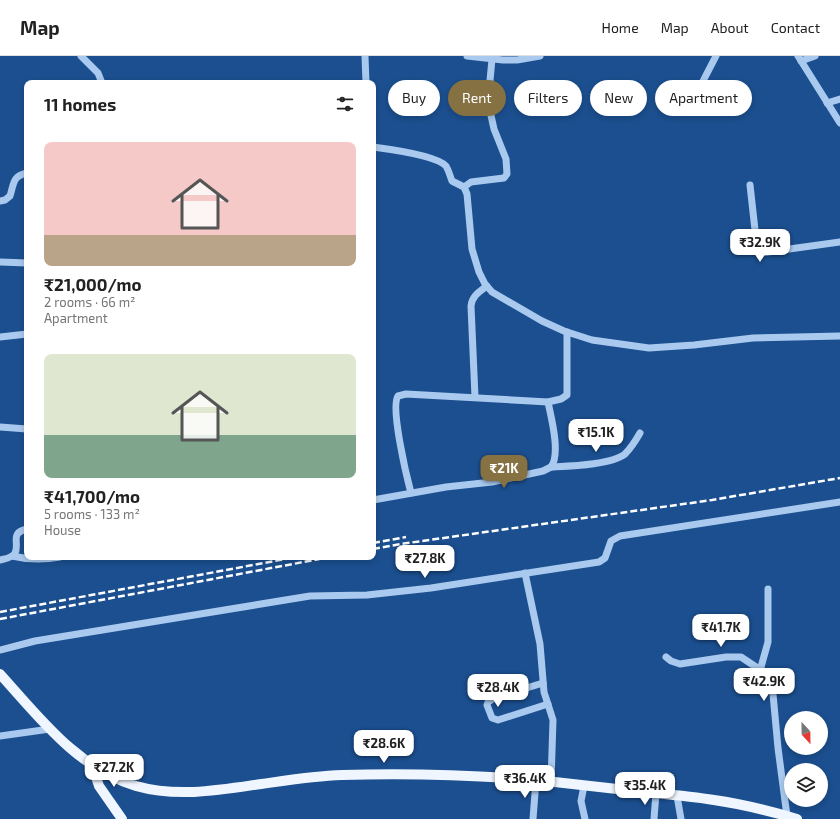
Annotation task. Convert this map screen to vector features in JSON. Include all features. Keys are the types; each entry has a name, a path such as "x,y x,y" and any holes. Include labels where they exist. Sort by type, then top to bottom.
{"main road":[{"path":"0,674 50,729 70,748 92,765 113,777 136,786 153,790 185,793 205,792 315,777 392,774 536,780 714,800 797,819"},
{"path":"92,765 99,786 122,819"}],"street":[{"path":"80,56 98,72 101,80"},
{"path":"365,56 366,80"},
{"path":"466,56 517,60 540,56"},
{"path":"704,80 716,56"},
{"path":"815,56 799,59 840,124"},
{"path":"464,187 471,182 504,178 508,174 506,159 494,129 488,102 492,59"},
{"path":"827,103 840,99"},
{"path":"376,147 416,154 442,163 447,168 452,181 464,187 468,198 472,249 479,272 487,286 492,292 536,318 566,332 592,340 649,348 694,345 752,338 840,336"},
{"path":"0,201 7,199 10,196 13,183 17,177 24,174"},
{"path":"750,185 757,248 759,252 764,254 840,242"},
{"path":"0,262 24,263"},
{"path":"475,397 471,306 475,295 487,286"},
{"path":"411,493 402,456 396,398 406,394 548,402 564,398 567,395 566,332"},
{"path":"0,337 24,334"},
{"path":"548,402 554,434 554,458 551,467"},
{"path":"0,427 24,429"},
{"path":"376,499 446,487 492,482 551,467 587,464 619,457 630,448 640,433"},
{"path":"0,650 35,641 310,596 367,595 431,588 599,562 605,558 611,541 620,536 840,502"},
{"path":"12,556 15,553 16,537 20,531 24,530"},
{"path":"0,560 12,556 24,559"},
{"path":"525,573 540,644 544,692 553,724 550,782"},
{"path":"768,588 768,642 767,650 762,662 762,671 773,694 778,748 781,816"},
{"path":"666,657 671,661 680,664 726,657 741,657 762,671"},
{"path":"543,683 494,698 488,702 487,705 492,718 498,720 548,704"},
{"path":"0,736 50,729"},
{"path":"533,819 536,780"},
{"path":"584,786 581,801 585,819"},
{"path":"654,819 656,794"},
{"path":"676,796 681,819"}],"railway":[{"path":"376,548 712,500 840,478"},
{"path":"376,542 406,537"},
{"path":"0,612 280,560"},
{"path":"0,619 314,560"}]}
